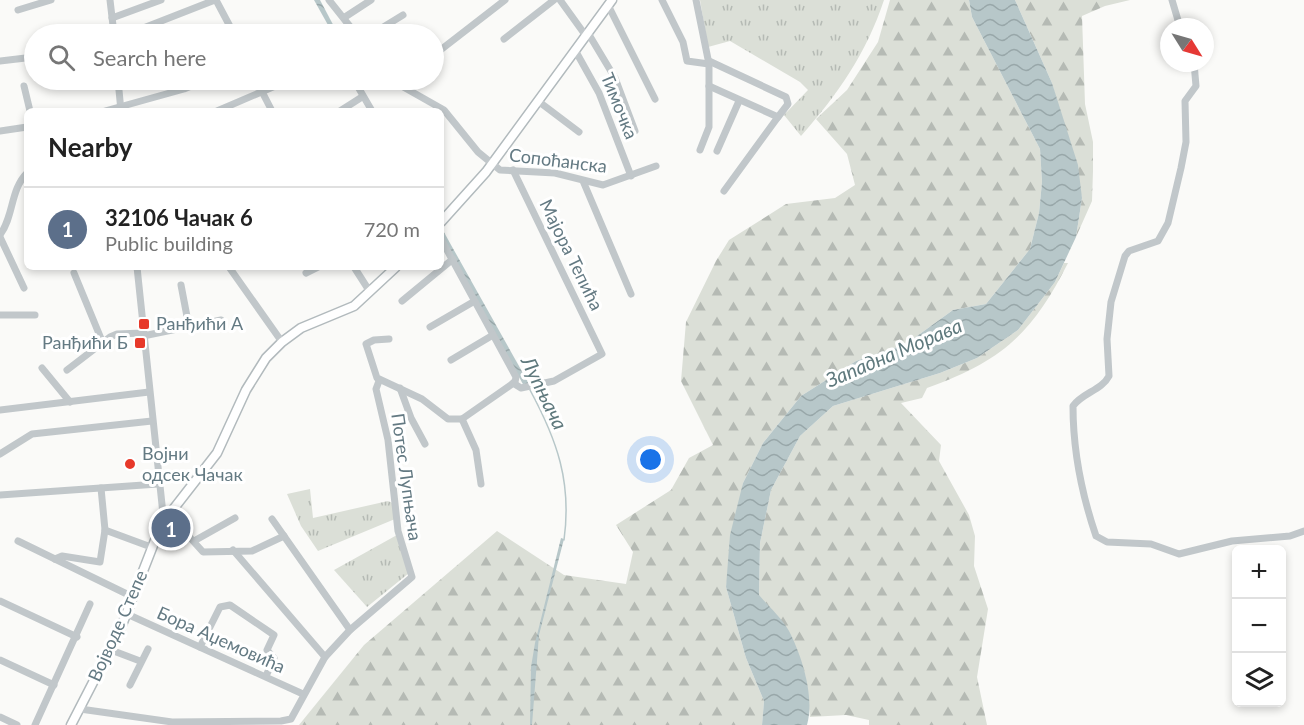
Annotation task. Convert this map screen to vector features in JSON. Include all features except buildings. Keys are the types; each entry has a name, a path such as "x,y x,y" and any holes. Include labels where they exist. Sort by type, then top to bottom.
{"main road":[{"path":"444,219 492,165 610,3"},
{"name":"Војводе Степе","path":"71,725 111,650 166,517 217,453 252,380 266,358 282,342 307,325 354,306 393,270"}],"street":[{"path":"18,10 51,0"},
{"path":"110,0 113,24"},
{"path":"112,18 161,0"},
{"path":"154,24 216,0 229,24"},
{"path":"329,0 350,24"},
{"path":"345,17 371,0"},
{"path":"444,47 505,0"},
{"path":"504,39 554,0"},
{"path":"560,0 587,34 615,78 635,131"},
{"path":"662,0 683,42 687,61 709,63 786,97 788,104 724,190"},
{"path":"696,0 709,63 709,127 700,150"},
{"path":"1172,0 1177,18"},
{"path":"610,3 655,99"},
{"path":"388,24 403,15"},
{"name":"Тимочка","path":"576,50 599,93 631,176"},
{"path":"0,62 24,58"},
{"path":"1195,72 1196,86 1185,101 1186,142 1168,223 1158,241 1129,251 1125,255 1111,302 1107,339 1109,376 1106,381 1073,406 1076,456 1093,526 1100,540 1151,544 1179,554 1232,541 1290,536 1304,531"},
{"path":"709,86 777,117"},
{"path":"25,90 29,108"},
{"path":"119,90 121,108"},
{"path":"124,108 181,90"},
{"path":"261,90 270,108"},
{"path":"225,108 269,90"},
{"path":"359,90 370,108"},
{"path":"412,90 441,108"},
{"path":"345,108 362,97"},
{"path":"717,152 739,100"},
{"path":"538,101 579,132"},
{"path":"444,110 492,165"},
{"path":"0,131 24,127"},
{"name":"Сопоћанска","path":"492,165 502,170 555,173 603,185 656,166"},
{"name":"Мајора Тепића","path":"513,170 602,353 554,381 520,388 513,383"},
{"path":"24,178 14,196 10,219 0,236 24,288"},
{"path":"583,181 632,294"},
{"path":"444,244 473,302 516,377 513,383 462,418 476,450 481,484"},
{"path":"444,266 453,259"},
{"path":"137,270 161,508 166,517 194,541 200,551 260,549 284,536"},
{"path":"231,270 282,342"},
{"path":"306,273 312,270"},
{"path":"356,270 370,292"},
{"path":"402,301 440,270"},
{"path":"74,273 102,341"},
{"path":"181,285 189,327"},
{"path":"430,327 473,302"},
{"path":"0,315 35,315"},
{"path":"67,370 102,341 117,334 143,334 221,320"},
{"path":"451,360 493,335"},
{"name":"Потес Лупњача","path":"379,381 373,372 366,344 374,340 389,339"},
{"path":"42,368 70,402"},
{"name":"Потес Лупњача","path":"379,381 385,381 425,400 447,418 462,418"},
{"name":"Потес Лупњача","path":"350,630 412,576 398,531 388,440 376,389 379,381"},
{"path":"400,388 411,418 425,444"},
{"path":"0,410 149,392"},
{"path":"0,454 32,434 152,421"},
{"path":"0,495 158,484"},
{"path":"55,559 62,556 99,563 105,530 101,488"},
{"path":"194,541 235,518"},
{"path":"80,709 186,722 291,719 325,657 350,630 272,519"},
{"path":"105,530 152,547"},
{"path":"18,541 133,597"},
{"path":"233,550 325,657"},
{"path":"0,601 77,637"},
{"path":"35,725 77,637 90,604"},
{"path":"200,647 220,607 230,604 274,635 267,650 274,658 266,676"},
{"name":"Бора Аџемовића","path":"127,614 303,694"},
{"path":"130,685 148,649"},
{"path":"111,650 140,661"},
{"path":"0,660 54,685"},
{"path":"126,725 131,716"},
{"path":"0,717 18,725"}],"green space":[{"path":"700,0 884,0 860,56 839,89 801,136 784,115 808,90 800,82 730,41 708,47"},
{"path":"890,0 969,0 972,17 1040,149 1042,182 1039,213 1030,249 986,304 953,310 906,344 856,361 801,396 763,443 743,483 726,587 746,658 764,701 762,725 299,725 364,645 497,531 564,575 626,584 633,552 616,525 671,490 689,458 713,445 681,381 686,322 729,240 786,204 835,198 855,185 847,154 816,119 847,90 878,42"},
{"path":"1015,0 1130,0 1105,6 1082,16 1085,104 1093,142 1093,171 1092,201 1076,237 1082,198 1052,83"},
{"path":"1064,263 1068,263 1055,288 1027,327 1012,342 976,367 927,388 922,398 901,403 941,445 939,461 969,515 975,536 974,566 988,609 977,677 987,725 869,725 869,720 846,715 810,717 805,674 759,595 760,543 771,490 800,436 833,406 940,373 977,358 1018,330 1055,282"},
{"path":"310,489 313,518 388,501 392,503 395,519 318,551 301,526 287,494"},
{"path":"397,535 409,573 367,607 334,570"}],"water":[{"path":"314,0 320,0 333,24 327,24"},
{"name":"Западна Морава","path":"969,0 1015,0 1052,83 1078,165 1082,198 1076,237 1055,282 1018,330 977,358 940,373 833,406 800,436 771,490 760,543 759,595 783,621 794,641 806,677 809,714 807,725 762,725 764,701 746,658 726,587 730,535 743,483 763,443 801,396 856,361 906,344 953,310 986,304 1030,249 1039,213 1042,182 1040,149 972,17"},
{"path":"444,232 529,384 524,386 444,242"},
{"path":"561,538 564,539 539,635 532,725 530,725 531,667"}],"waterway":[{"name":"Лупњача","path":"530,390 548,426 560,462 566,499 564,540"}],"place":[{"name":"Ранђићи А","path":"144,324"},
{"name":"Ранђићи Б","path":"140,343"},
{"name":"Војни одсек Чачак","path":"130,464"},
{"name":"32106 Чачак 6","path":"171,528"}]}
